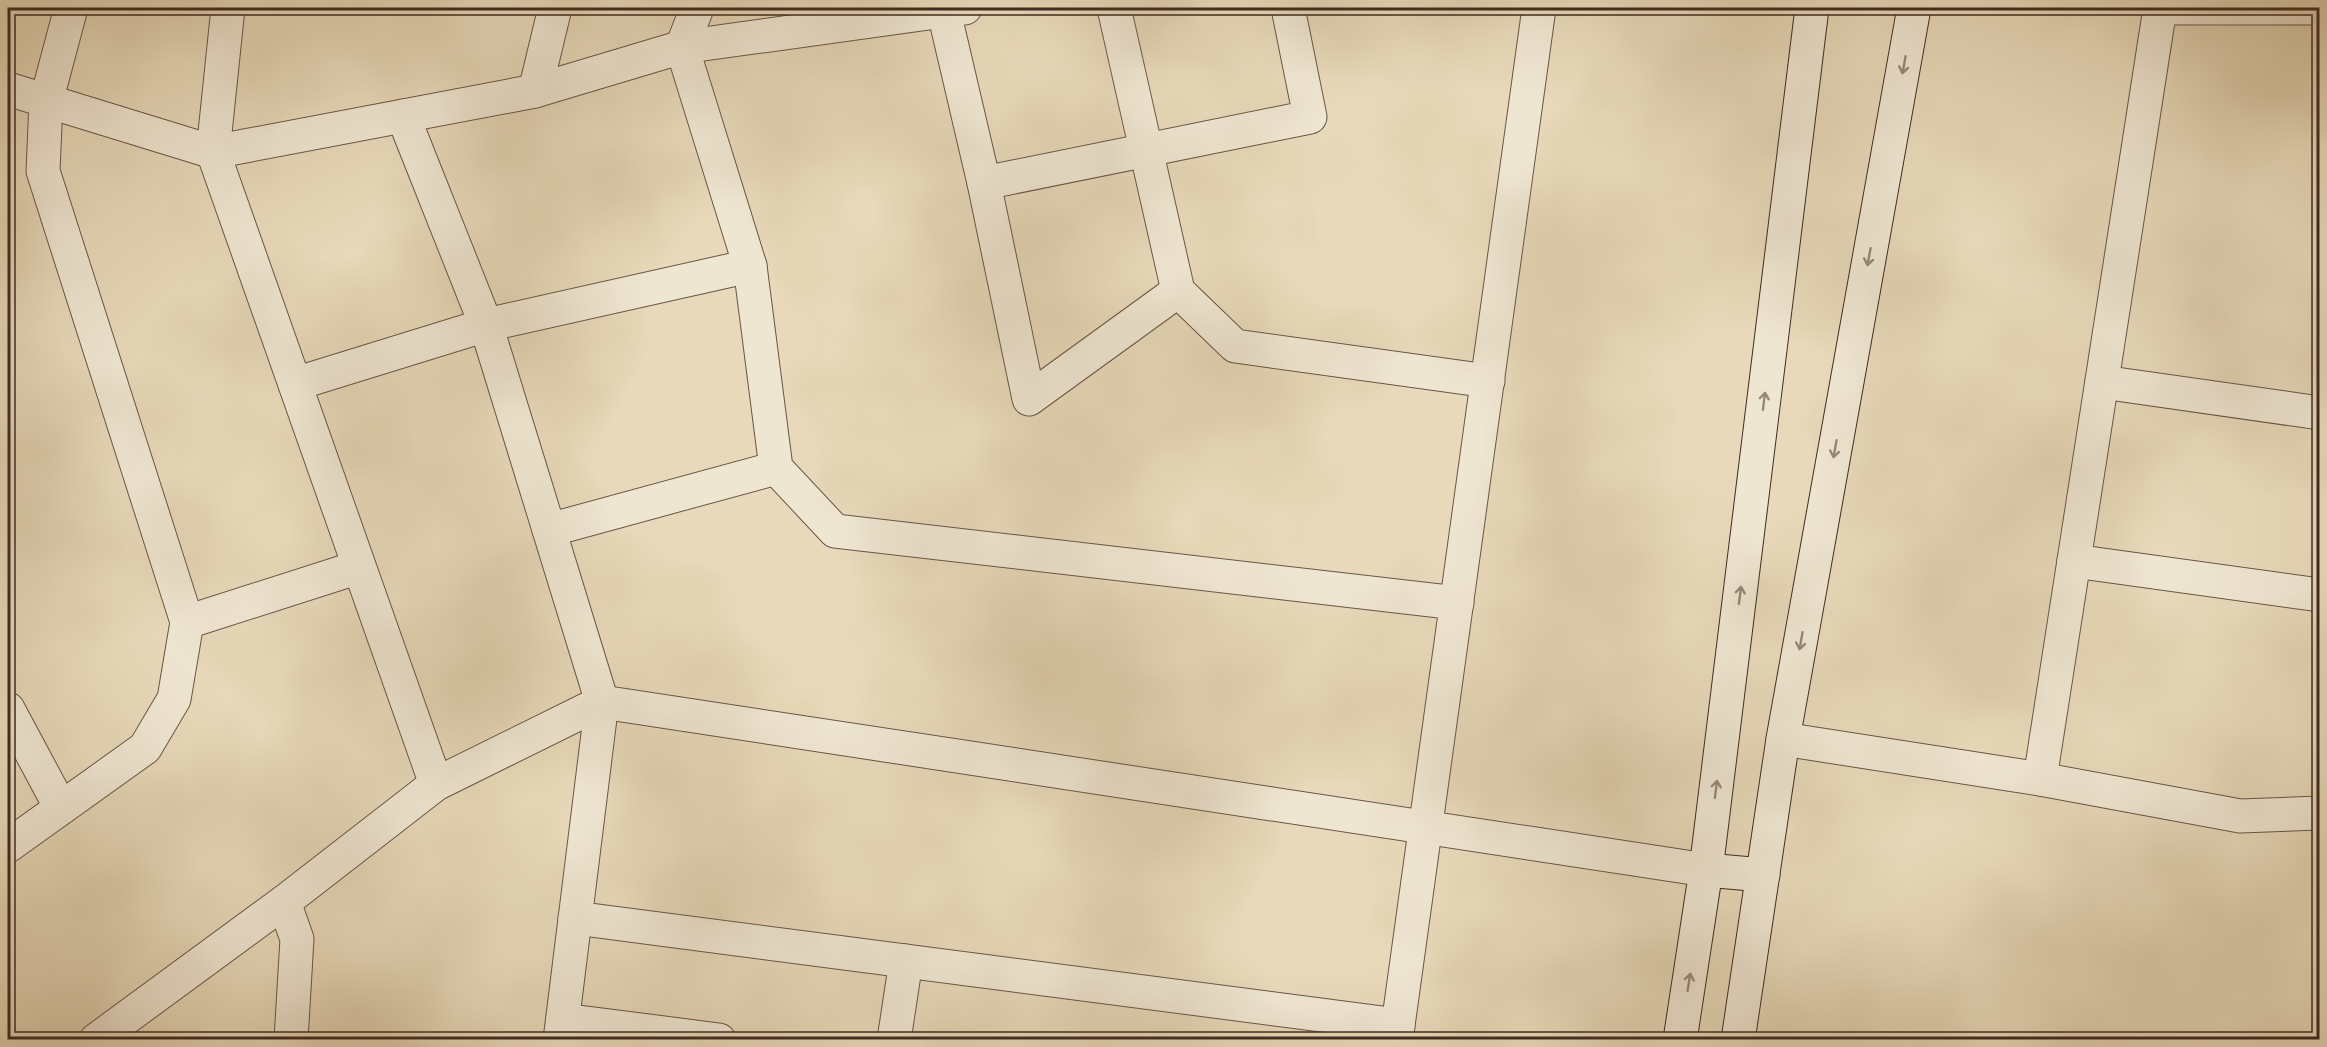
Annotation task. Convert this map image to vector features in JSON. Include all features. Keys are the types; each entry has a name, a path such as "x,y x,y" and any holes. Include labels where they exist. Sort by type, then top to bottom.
{"street":[{"path":"8,846 145,748 174,699 187,622 44,171 46,102 71,8"},
{"path":"228,8 213,152 436,784"},
{"path":"697,8 682,47 750,266 776,468 835,531 1457,603"},
{"path":"1114,8 1178,291 1234,346 1488,381"},
{"path":"984,183 1310,117 1288,8"},
{"path":"575,918 906,961 1397,1032 1539,8"},
{"path":"1680,1040 1706,870 1812,8"},
{"path":"1738,1040 1783,739 1914,8"},
{"path":"2040,779 2160,8 2319,8"},
{"path":"535,91 545,10"},
{"path":"8,89 213,152 535,91 682,47 955,10 984,183 1029,399 1178,291"},
{"path":"403,116 486,325 602,702 562,1030 719,1040"},
{"path":"295,384 486,325 750,266"},
{"path":"2102,382 2319,413"},
{"path":"549,530 776,468"},
{"path":"2074,561 2319,595"},
{"path":"187,622 359,567"},
{"path":"96,1040 284,902 436,784 602,702 1706,870 1763,875"},
{"path":"8,709 61,808"},
{"path":"1783,739 2040,779 2240,816 2319,813"},
{"path":"284,902 297,939 291,1040"},
{"path":"894,1040 906,961"}]}
